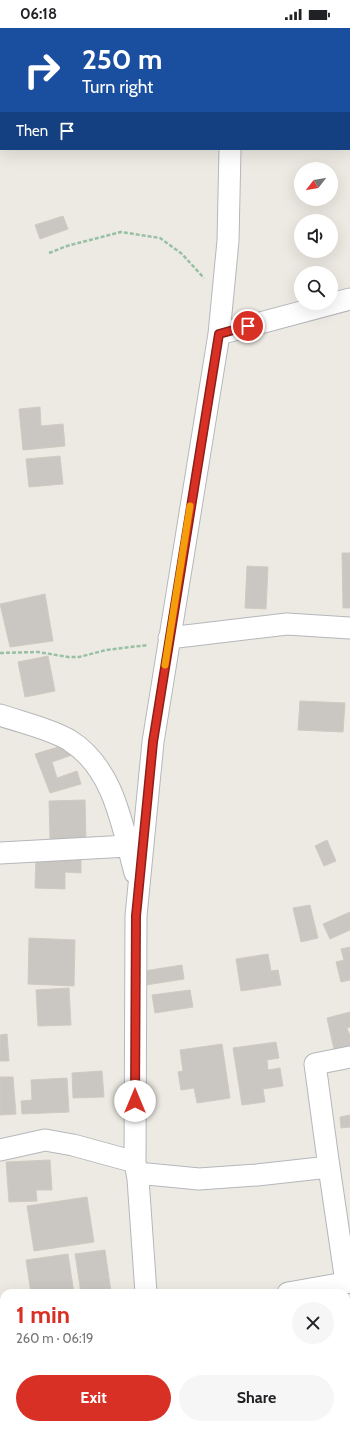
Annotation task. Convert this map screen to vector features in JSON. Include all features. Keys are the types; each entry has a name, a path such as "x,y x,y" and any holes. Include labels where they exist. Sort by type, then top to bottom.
{"street":[{"path":"146,1289 136,1167 136,916 138,888 153,742 219,334 228,241 230,150"},
{"path":"219,334 350,299"},
{"path":"169,641 287,624 350,628"},
{"path":"0,715 55,734 68,740 88,755 105,778 119,814 138,888"},
{"path":"0,853 128,846"},
{"path":"310,1289 348,1282 328,1167 315,1064 350,1057"},
{"path":"0,1150 45,1140 73,1145 136,1167 199,1179 257,1175 328,1167"}],"path":[{"path":"49,253 67,246 121,232 160,238 182,254 222,300"},
{"path":"0,652 38,652 68,658 79,657 106,650 169,641"}],"building":[{"path":"63,216 68,229 40,239 35,225"},
{"path":"40,407 41,426 63,424 65,446 23,450 19,409"},
{"path":"60,456 63,484 29,487 26,459"},
{"path":"342,553 350,553 350,608 343,608"},
{"path":"247,566 268,567 266,609 245,608"},
{"path":"45,594 53,641 10,647 0,604"},
{"path":"48,656 55,691 25,697 18,662"},
{"path":"300,701 345,703 343,732 298,730"},
{"path":"68,744 72,755 52,762 57,778 77,771 81,784 50,793 35,754"},
{"path":"85,800 86,839 50,839 49,801"},
{"path":"327,840 336,861 324,866 315,846"},
{"path":"36,856 81,857 81,873 65,872 65,889 35,888"},
{"path":"310,905 318,938 301,942 293,908"},
{"path":"350,912 350,930 330,939 323,924"},
{"path":"29,938 75,940 74,986 28,984"},
{"path":"350,947 350,980 341,982 336,962 344,960 341,949"},
{"path":"268,954 271,971 278,970 281,985 241,991 236,959"},
{"path":"182,965 184,979 146,985 144,971"},
{"path":"69,988 71,1025 38,1026 36,990"},
{"path":"190,990 193,1007 155,1013 152,995"},
{"path":"350,1012 350,1027 347,1028 350,1036 350,1051 335,1054 327,1018"},
{"path":"7,1034 9,1061 0,1061 0,1035"},
{"path":"276,1042 279,1058 267,1060 268,1070 280,1068 283,1086 263,1089 265,1102 242,1105 233,1048"},
{"path":"222,1044 230,1098 197,1103 194,1088 181,1090 178,1072 183,1071 180,1050"},
{"path":"102,1071 104,1097 73,1098 72,1073"},
{"path":"0,1077 13,1077 16,1114 0,1115"},
{"path":"67,1078 69,1112 22,1114 21,1101 32,1100 31,1080"},
{"path":"350,1115 350,1127 341,1128 340,1117"},
{"path":"50,1160 52,1190 36,1190 37,1201 9,1202 6,1162"},
{"path":"87,1197 94,1242 34,1251 27,1206"},
{"path":"105,1250 111,1289 80,1289 75,1254"},
{"path":"68,1254 73,1289 30,1289 26,1260"}],"slow traffic":[{"path":"165,665 190,506"}],"route":[{"path":"135,1101 136,916 153,742 219,334 248,326"}]}
